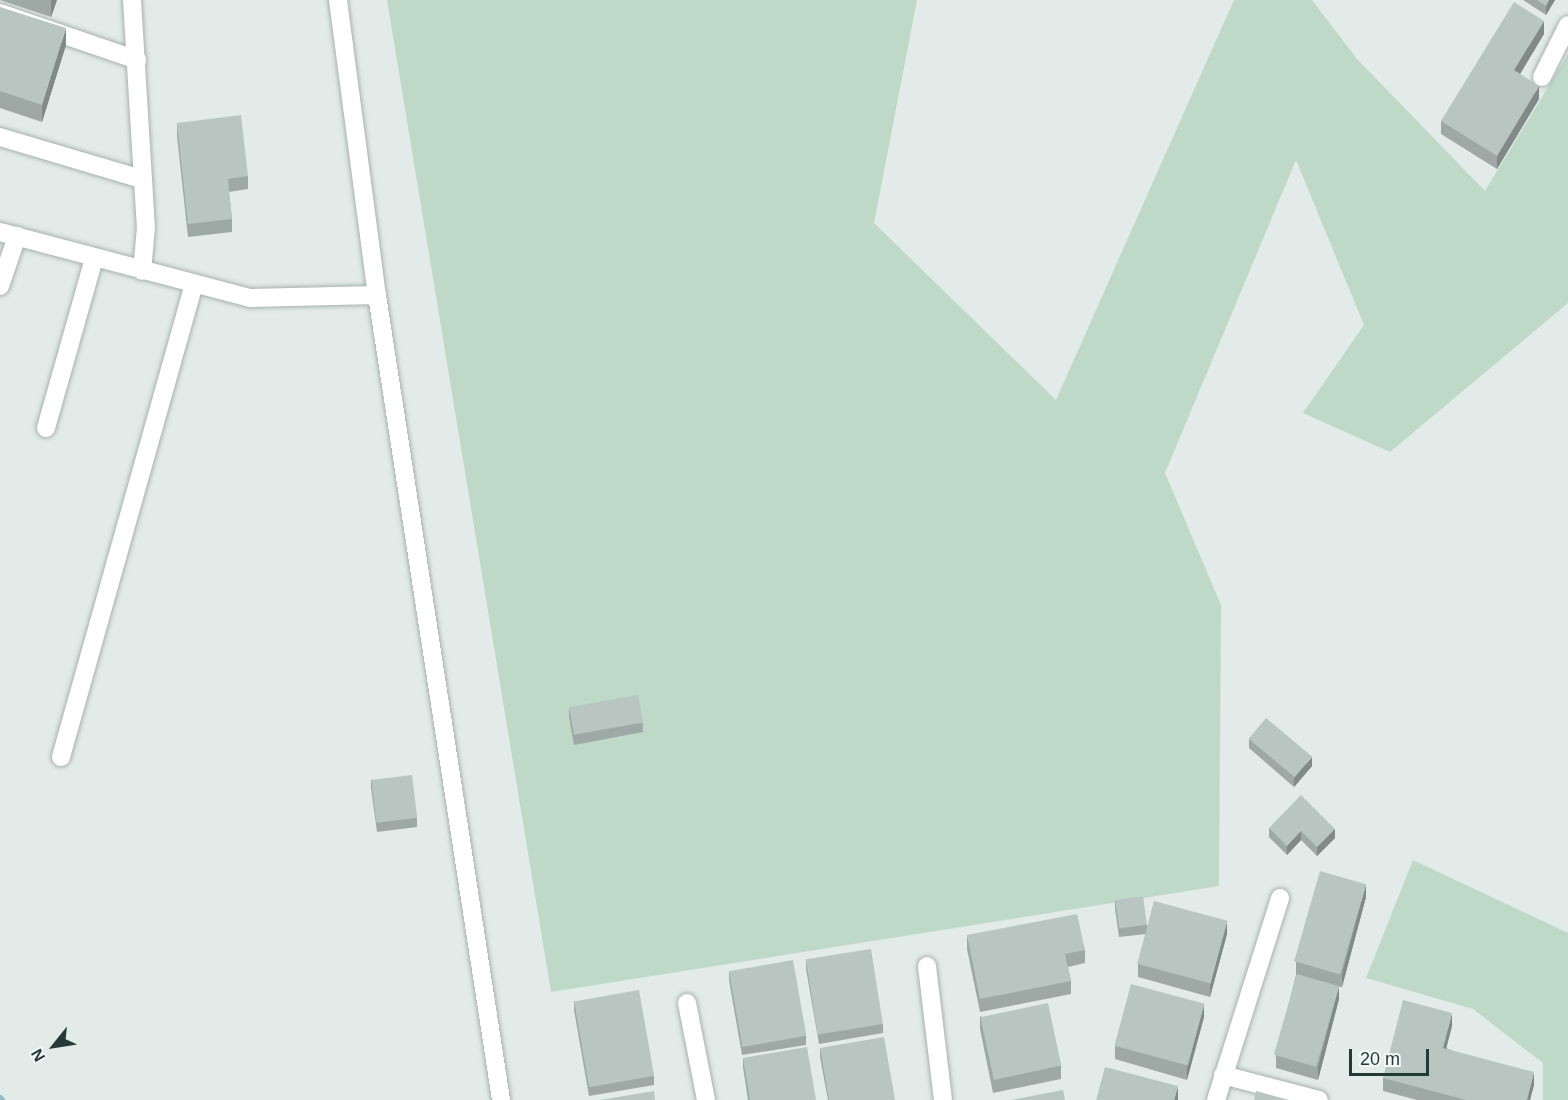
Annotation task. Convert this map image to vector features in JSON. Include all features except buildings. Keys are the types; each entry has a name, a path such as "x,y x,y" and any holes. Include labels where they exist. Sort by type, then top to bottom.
{"street":[{"path":"132,0 137,60 142,270"},
{"path":"338,0 377,295 501,1100"},
{"path":"0,13 137,60"},
{"path":"1542,76 1568,25"},
{"path":"0,136 141,179"},
{"path":"0,286 8,234 250,298 377,295"},
{"path":"46,428 94,258"},
{"path":"61,756 194,285"},
{"path":"1216,1100 1280,898"},
{"path":"927,966 943,1100"},
{"path":"687,1003 706,1100"},
{"path":"1223,1075 1319,1100"}],"green space":[{"path":"387,0 917,0 874,223 1056,400 1234,0 1312,0 1357,59 1485,191 1568,54 1568,303 1390,452 1303,413 1364,325 1296,160 1165,473 1221,605 1219,886 551,992"},
{"path":"1413,860 1568,933 1568,1100 1543,1100 1543,1063 1473,1009 1366,978"}]}
